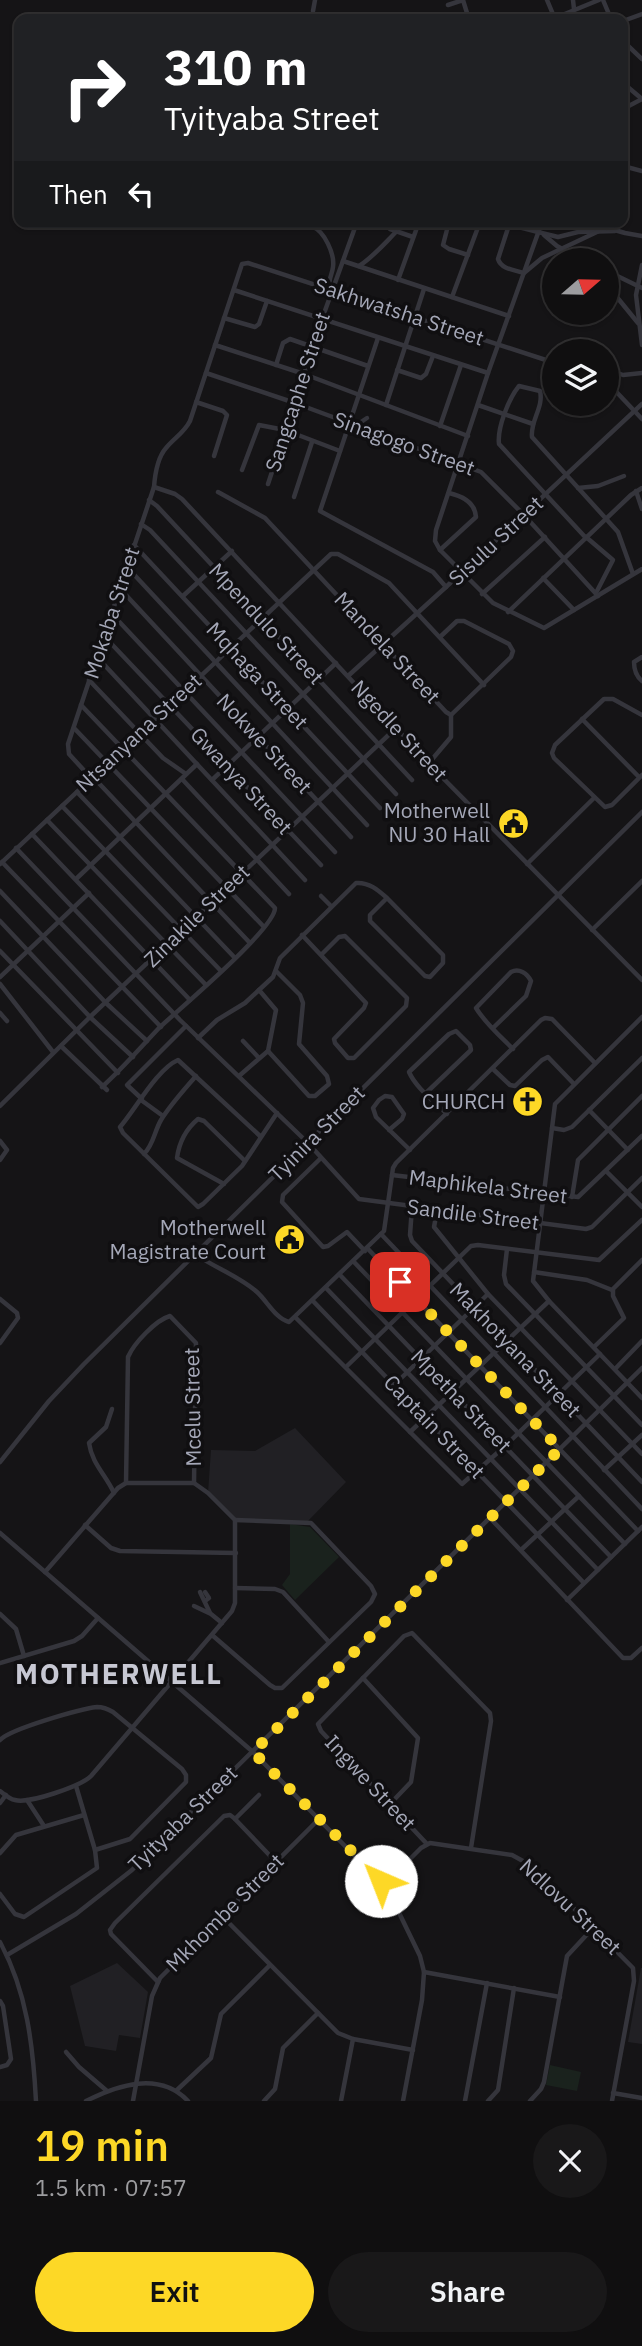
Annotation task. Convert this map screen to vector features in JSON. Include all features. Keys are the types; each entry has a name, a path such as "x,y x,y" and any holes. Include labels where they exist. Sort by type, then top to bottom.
{"street":[{"path":"313,10 316,0"},
{"path":"448,5 463,0 467,13"},
{"path":"573,0 574,9"},
{"path":"564,14 601,0"},
{"path":"628,46 642,59"},
{"path":"628,87 642,99"},
{"path":"315,228 321,231 332,253 333,267 328,281 332,290"},
{"name":"Sangcaphe Street","path":"268,484 355,228"},
{"path":"390,228 413,237"},
{"path":"398,280 417,228"},
{"path":"447,228 443,244 449,249 468,255"},
{"path":"452,297 478,228"},
{"path":"508,228 499,262 502,266 524,273"},
{"path":"520,228 558,237 615,231"},
{"path":"542,228 488,373 435,534 435,541 440,550 482,594 508,612 544,628 642,569"},
{"path":"607,228 642,236"},
{"path":"564,248 599,231"},
{"path":"358,267 370,259 396,232"},
{"path":"541,234 561,248"},
{"path":"524,273 542,258"},
{"path":"343,261 509,316"},
{"name":"Sakhwatsha Street","path":"242,264 248,262 542,359"},
{"name":"Mokaba Street","path":"242,264 188,425 163,452 154,487 67,751 250,943"},
{"path":"642,265 638,323 642,345"},
{"path":"620,278 639,287"},
{"path":"386,405 424,289"},
{"path":"234,290 488,373"},
{"path":"620,300 642,328"},
{"path":"225,318 255,327 259,324 267,302"},
{"path":"378,338 358,395 352,425 340,451 320,511 433,572 446,587"},
{"path":"276,365 285,341 290,340 369,366"},
{"path":"215,345 304,374 468,436"},
{"path":"397,370 421,378 426,374 433,356"},
{"path":"440,426 461,365"},
{"name":"Sinagogo Street","path":"206,373 295,403 485,475 597,594"},
{"path":"619,374 642,373"},
{"path":"597,594 613,560 586,538 501,448 499,437 505,414 519,386 540,391 542,401 531,434 534,440 621,536 633,574"},
{"path":"619,394 642,419"},
{"path":"196,402 223,411 227,415 214,456"},
{"name":"Sisulu Street","path":"348,676 642,404"},
{"path":"478,405 533,424"},
{"path":"352,425 367,418"},
{"path":"242,470 259,425 285,430 340,451"},
{"path":"294,497 312,442"},
{"path":"578,488 598,486 624,476"},
{"name":"Ngedle Street","path":"154,487 179,495 429,763 642,980"},
{"path":"508,612 563,558 642,488"},
{"path":"636,491 642,509"},
{"name":"Mandela Street","path":"218,492 265,518 451,715 512,657 513,651 511,646 462,620 440,637"},
{"path":"440,550 476,517 473,505 466,499 449,493"},
{"name":"Mpendulo Street","path":"148,500 157,506 412,780"},
{"path":"141,524 150,530 396,794"},
{"path":"482,594 545,537"},
{"name":"Mqhaga Street","path":"134,545 380,808"},
{"path":"183,596 232,551"},
{"name":"Ntsanyana Street","path":"1,863 331,554 338,554 389,583 416,613"},
{"path":"127,568 367,825"},
{"path":"543,578 575,610"},
{"name":"Nokwe Street","path":"119,590 351,837"},
{"path":"416,613 484,685"},
{"path":"112,614 335,852"},
{"name":"Gwanya Street","path":"104,636 321,865"},
{"path":"97,657 305,880"},
{"path":"642,657 634,662 635,673 642,681"},
{"path":"212,780 336,663"},
{"path":"89,680 166,761 187,774"},
{"path":"582,719 641,776 610,806 602,806 554,758 552,752 555,745 582,719 606,698 642,715"},
{"path":"61,1046 104,1088 161,1027 236,958 275,915 275,908 81,705"},
{"path":"429,763 451,737 451,715"},
{"path":"74,728 264,927"},
{"name":"Zinakile Street","path":"0,1106 90,1017 396,728"},
{"path":"76,879 197,764"},
{"path":"181,779 289,894"},
{"path":"77,792 236,958"},
{"path":"527,864 594,798"},
{"path":"62,806 221,971"},
{"name":"Tyinira Street","path":"0,1462 49,1401 642,812"},
{"path":"47,820 206,985"},
{"path":"32,834 190,1000"},
{"name":"Sandile Street","path":"16,848 175,1015 308,1143 359,1199 388,1205 589,1228 642,1178"},
{"path":"1,863 161,1027"},
{"path":"592,930 642,881"},
{"path":"198,1038 217,1020 241,1005 274,977 280,958 356,883 376,888 387,898 444,957 443,963 430,977 425,976 370,921 370,915 387,898"},
{"path":"0,891 106,1003 147,1041"},
{"path":"0,977 89,893"},
{"path":"321,895 331,906"},
{"path":"0,921 90,1017 134,1056"},
{"path":"302,935 366,1003 334,1039 348,1058 354,1058 408,1001 345,936 339,937 321,955"},
{"path":"0,951 118,1073"},
{"path":"268,1051 309,1096 315,1096 330,1082 300,1046 303,999 276,971"},
{"path":"493,1028 528,992 531,981 522,972 511,972 477,1005 477,1010 493,1028 513,1049"},
{"path":"0,984 54,1052"},
{"path":"239,1076 268,1051 276,1010 258,990"},
{"path":"0,1013 7,1021"},
{"path":"642,1017 555,1104 534,1272 534,1283 549,1301 642,1398"},
{"path":"195,1254 257,1291 289,1322 354,1262 386,1227 394,1166 541,1020 548,1018 595,1063"},
{"path":"163,1116 127,1085 186,1026"},
{"path":"426,1093 471,1050 470,1045 456,1031 449,1034 409,1071 410,1076 426,1093 446,1114"},
{"path":"243,1041 259,1058"},
{"path":"493,1069 510,1085 515,1086 542,1059 548,1057 574,1084"},
{"path":"552,1128 569,1129 642,1058"},
{"path":"260,1136 182,1062 175,1061 120,1129 196,1206 204,1204 246,1161 277,1113"},
{"path":"144,1154 151,1147 163,1116 196,1076"},
{"path":"389,1129 402,1119 404,1114 392,1097 385,1096 375,1105 373,1112 376,1117 410,1150"},
{"path":"572,1198 578,1160 642,1096"},
{"path":"589,1110 628,1150"},
{"path":"224,1184 177,1158 181,1141 194,1122 198,1119 204,1121 246,1161"},
{"name":"Maphikela Street","path":"392,1175 572,1198 582,1196 642,1136"},
{"path":"0,1141 7,1150 0,1160"},
{"path":"321,1158 283,1195 282,1202 323,1247 347,1232 640,1529 567,1600"},
{"path":"606,1171 642,1207"},
{"name":"Makhotyana Street","path":"412,1207 410,1237 442,1274 642,1482"},
{"path":"437,1210 434,1224 436,1230 458,1259 520,1328 642,1454"},
{"path":"346,1366 476,1245 599,1260 642,1220"},
{"path":"381,1234 642,1509"},
{"path":"508,1250 505,1282 642,1425"},
{"path":"612,1290 642,1260"},
{"path":"354,1262 625,1544"},
{"path":"534,1272 587,1280 612,1290 624,1318 594,1348"},
{"name":"Mpetha Street","path":"340,1275 611,1557"},
{"path":"326,1288 598,1570"},
{"path":"394,1385 488,1294"},
{"path":"0,1298 18,1315 17,1323 0,1343"},
{"name":"Captain Street","path":"313,1301 584,1583"},
{"path":"410,1432 549,1301"},
{"name":"Mcelu Street","path":"126,1483 128,1357 131,1350 161,1321 170,1316 196,1343 194,1483"},
{"path":"295,1317 458,1482 463,1484 600,1354"},
{"path":"615,1369 642,1341"},
{"name":"Tyityaba Street","path":"7,1955 68,1919 118,1882 641,1370"},
{"path":"112,1409 106,1427 89,1443 96,1466 108,1479 114,1493"},
{"path":"604,1470 642,1435"},
{"path":"45,1572 114,1493 126,1483 194,1483 235,1520 311,1523 371,1586 374,1594 371,1601 278,1689 212,1635"},
{"path":"520,1550 579,1496"},
{"path":"490,1518 625,1659 631,1658 642,1648"},
{"path":"0,1791 16,1801 27,1800 76,1786 91,1776 234,1607 235,1520"},
{"path":"85,1525 111,1548 120,1551 236,1553"},
{"path":"0,1533 253,1752 384,1885 408,1929 424,1972 403,2101"},
{"path":"236,1588 275,1589 283,1592 329,1642"},
{"path":"202,1592 209,1598 205,1601 211,1614"},
{"path":"194,1606 222,1623"},
{"path":"0,1614 16,1629 24,1656"},
{"path":"0,1663 78,1639 99,1618"},
{"name":"Ingwe Street","path":"427,1844 318,1726 321,1718 404,1636 412,1633 417,1635 490,1713 471,1848"},
{"path":"363,1678 418,1738 411,1782 390,1804"},
{"path":"0,1740 12,1732 97,1707 113,1712 182,1769 186,1782 130,1839 94,1850"},
{"path":"0,1894 15,1914 27,1916 95,1870 97,1866 94,1850 76,1786"},
{"path":"0,1803 6,1795"},
{"path":"235,1819 259,1795"},
{"path":"27,1800 44,1826"},
{"path":"0,1853 16,1835 84,1815"},
{"path":"158,1982 113,1937 111,1928 222,1818 230,1815 235,1819 276,1862"},
{"name":"Mkhombe Street","path":"133,2101 152,1996 158,1982 167,1969 320,1818"},
{"name":"Ndlovu Street","path":"427,1844 438,1843 512,1855 527,1863 629,1962 634,1972 612,2101"},
{"path":"384,1885 427,1844"},
{"path":"222,1915 338,2034 412,2050"},
{"path":"530,2101 543,2086 567,1956 593,1928"},
{"path":"0,1942 20,1988 28,2016 36,2101"},
{"path":"177,2090 211,2058 221,2014 270,1965"},
{"path":"424,1972 560,1997"},
{"path":"465,2101 486,1983"},
{"path":"488,2101 499,2090 514,1988"},
{"path":"0,2001 11,2059 8,2065 0,2067"},
{"path":"264,2101 275,2089 283,2048 318,2013"},
{"path":"341,2101 353,2039"},
{"path":"66,2052 107,2091"},
{"path":"86,2101 137,2082 177,2090 188,2101"},
{"path":"613,2093 642,2098"}],"shaded area":[{"path":"295,1428 346,1482 307,1522 235,1520 208,1493 211,1450 255,1451"},
{"path":"290,1524 310,1527 339,1557 295,1600 282,1585 290,1574"},
{"path":"117,1963 148,1992 140,2038 119,2035 116,2051 85,2046 70,1986"},
{"path":"642,1968 642,2044 628,2042"},
{"path":"550,2065 581,2072 577,2091 546,2085"}],"place":[{"name":"Motherwell NU 30 Hall","path":"513,823"},
{"name":"CHURCH","path":"528,1102"},
{"name":"Motherwell Magistrate Court","path":"289,1240"}],"district":[{"name":"MOTHERWELL","path":"119,1674"}],"route":[{"path":"381,1881 253,1752 560,1449 400,1282"}]}
